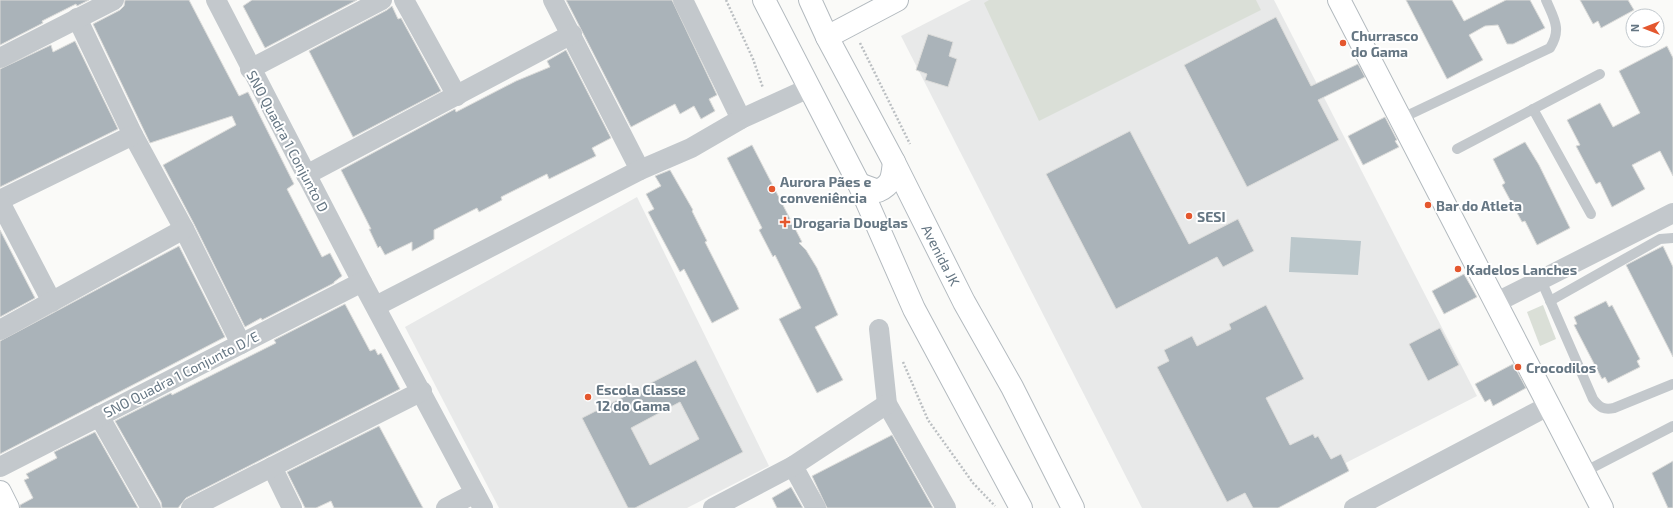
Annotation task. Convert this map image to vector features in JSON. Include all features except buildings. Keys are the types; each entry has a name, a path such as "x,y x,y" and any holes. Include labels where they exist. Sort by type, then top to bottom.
{"main road":[{"path":"764,0 859,184 914,310 1021,508"},
{"name":"Avenida JK","path":"810,0 827,37 894,162 964,302 1012,387 1074,508"},
{"path":"827,37 897,0"},
{"path":"1339,0 1497,302 1602,508"},
{"path":"859,184 878,191 884,188 889,184 892,178 894,162"},
{"path":"0,492 8,508"}],"street":[{"path":"0,58 114,0"},
{"name":"SNO Quadra 1 Conjunto D","path":"216,0 250,69 479,501"},
{"path":"250,69 382,0"},
{"path":"404,0 457,96"},
{"path":"553,0 572,34 640,170"},
{"path":"683,0 741,119"},
{"path":"77,18 133,135 184,229 241,344"},
{"path":"306,175 572,34"},
{"path":"376,306 640,170 690,148 741,119 809,88"},
{"path":"52,302 0,201 133,135"},
{"path":"1497,302 1673,213"},
{"path":"0,330 184,229"},
{"name":"SNO Quadra 1 Conjunto D/E","path":"0,467 362,282"},
{"path":"879,329 887,404 946,508"},
{"path":"191,508 422,391"},
{"path":"713,508 793,466 887,404"},
{"path":"1354,508 1550,405"},
{"path":"99,416 151,508"},
{"path":"793,466 816,508"},
{"path":"272,467 292,508"},
{"path":"446,508 479,501"}],"lane":[{"path":"1400,119 1550,48 1556,38 1557,28 1546,0"},
{"path":"1457,149 1600,74"},
{"path":"1534,109 1591,214"},
{"path":"1550,301 1660,239 1673,238"},
{"path":"1541,280 1593,399 1599,407 1606,409 1614,408 1673,384"},
{"path":"1584,472 1673,426"}],"path":[{"path":"726,0 753,59 768,106"},
{"path":"903,361 928,420 973,483 997,508"}],"shaded area":[{"name":"SESI","path":"971,0 1274,0 1477,396 1257,508 1142,508 901,36"},
{"path":"989,0 1256,0 1261,10 1039,121 984,3"},
{"name":"Escola Classe 12 do Gama","path":"637,197 769,466 687,508 499,508 405,327"},
{"path":"1291,237 1361,241 1358,275 1289,272"},
{"path":"1543,305 1556,339 1540,346 1527,312"}],"place":[{"name":"Churrasco do Gama","path":"1343,43"},
{"name":"Aurora Pães e conveniência","path":"772,189"},
{"name":"Bar do Atleta","path":"1428,205"},
{"name":"SESI","path":"1189,216"},
{"name":"Drogaria Douglas","path":"785,222"},
{"name":"Kadelos Lanches","path":"1458,269"},
{"name":"Crocodilos","path":"1518,367"},
{"name":"Escola Classe 12 do Gama","path":"588,397"}]}
